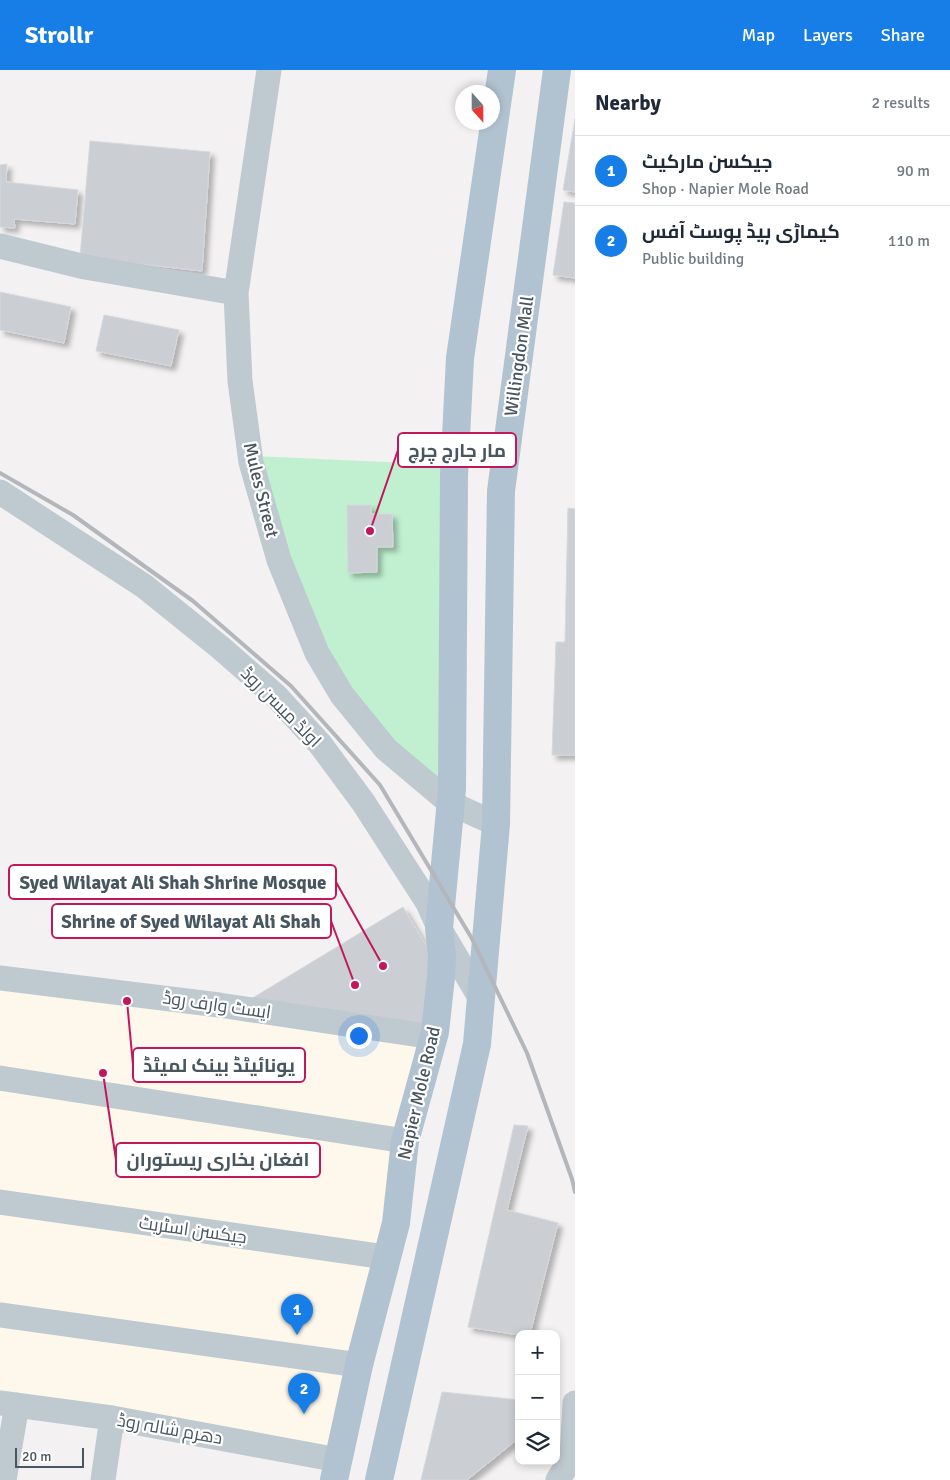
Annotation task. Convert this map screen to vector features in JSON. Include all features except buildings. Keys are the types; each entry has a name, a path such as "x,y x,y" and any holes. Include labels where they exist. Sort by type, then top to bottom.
{"main road":[{"path":"451,796 454,475 460,358 502,70"},
{"name":"Willingdon Mall","path":"496,824 501,491 557,70"},
{"name":"Napier Mole Road","path":"336,1470 359,1365 396,1223 405,1141 433,1037 441,977 440,928 451,796"},
{"path":"379,1480 477,1044 496,824"}],"street":[{"name":"Mules Street","path":"269,70 236,293 240,381 251,462 279,560 317,653 342,694 386,749 451,796 496,824"},
{"path":"0,246 85,267 236,293"},
{"name":"اولڈ میسن روڈ","path":"0,492 144,586 221,648 276,696 320,744 363,802 428,903 440,928 481,998"},
{"name":"ایسٹ وارف روڈ","path":"0,978 219,1005 433,1037"},
{"path":"0,1078 405,1141"},
{"name":"جیکسن اسٹریٹ","path":"0,1202 386,1258"},
{"path":"0,1315 359,1365"},
{"path":"558,1480 572,1456 575,1403"},
{"path":"4,1480 8,1404"},
{"name":"دھرم شالہ روڈ","path":"8,1404 112,1418 336,1470"},
{"path":"103,1480 112,1418"}],"shaded area":[{"path":"0,971 432,1032 337,1465 0,1407"}],"green space":[{"path":"253,456 450,465 449,797 388,744 319,647"}],"railway":[{"path":"0,473 73,515 193,601 291,686 380,785 471,937 527,1053 575,1192"}],"place":[{"name":"مار جارج چرچ","path":"370,531"},
{"name":"Syed Wilayat Ali Shah Shrine Mosque","path":"383,966"},
{"name":"Shrine of Syed Wilayat Ali Shah","path":"355,985"},
{"name":"یونائیٹڈ بینک لمیٹڈ","path":"127,1001"},
{"name":"افغان بخاری ریستوران","path":"103,1073"},
{"name":"جیکسن مارکیٹ","path":"297,1335"},
{"name":"کیماڑی ہیڈ پوسٹ آفس","path":"304,1414"}]}
